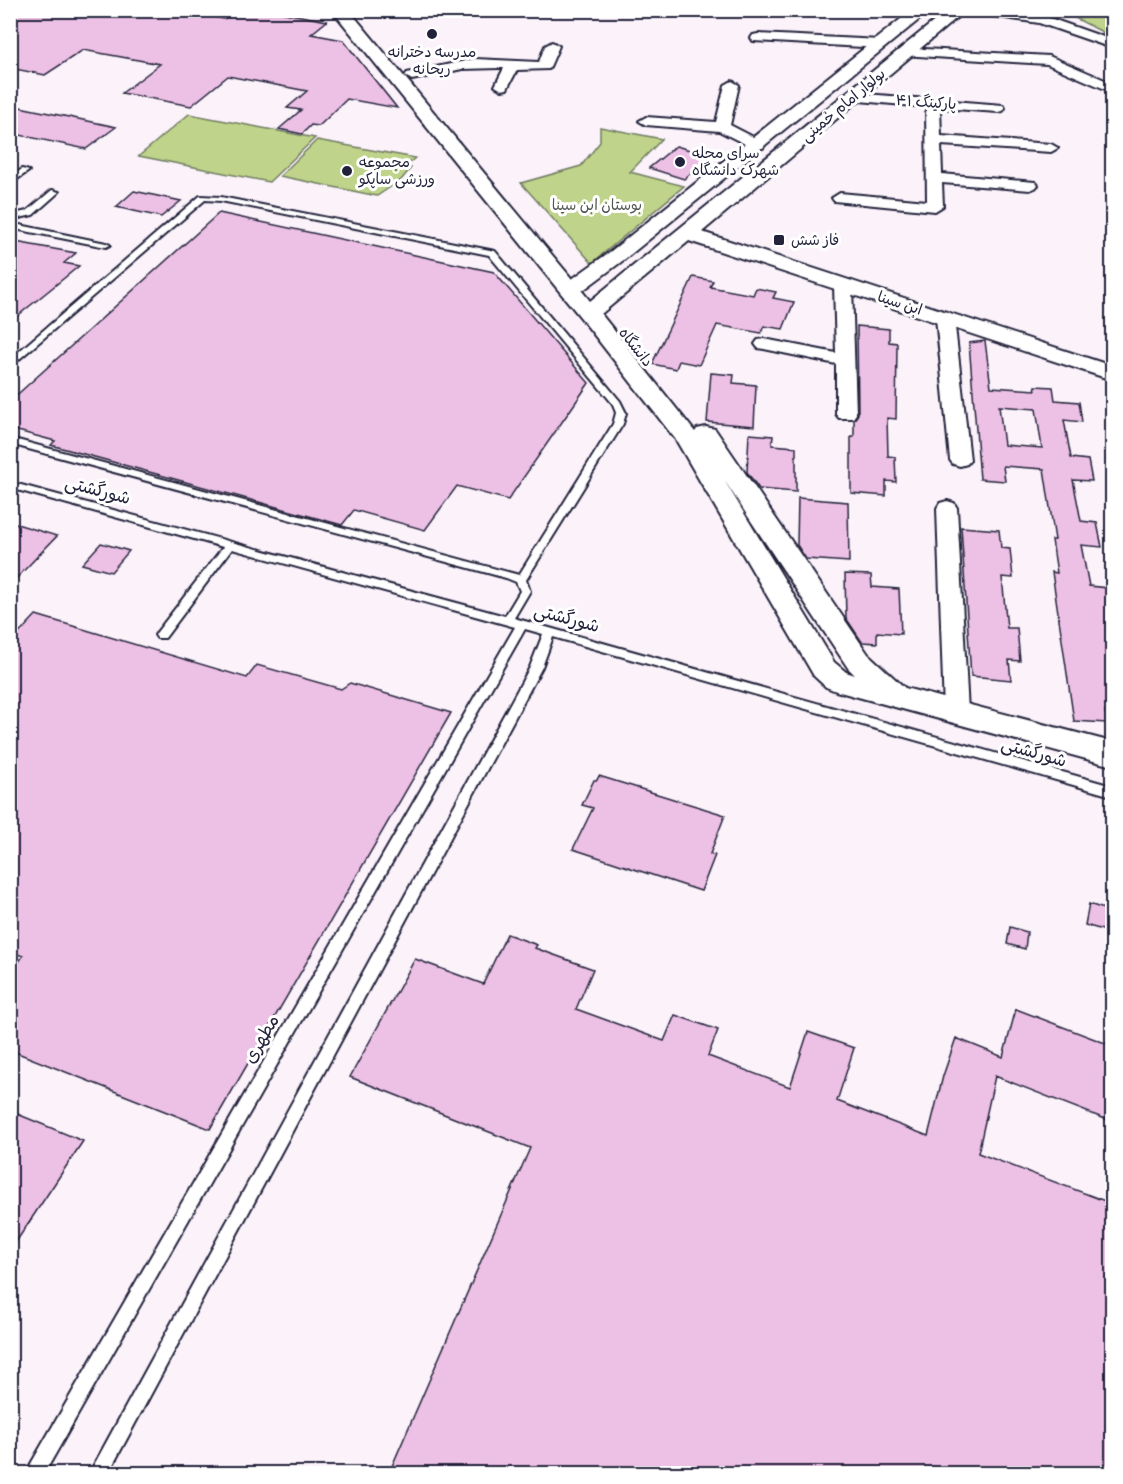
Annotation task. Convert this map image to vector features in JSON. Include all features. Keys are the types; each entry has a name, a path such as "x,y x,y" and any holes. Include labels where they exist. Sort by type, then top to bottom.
{"street":[{"name":"دانشگاه","path":"340,10 573,271"},
{"name":"دانشگاه","path":"356,10 573,271 596,309 686,437 824,669 836,680 898,696"},
{"name":"بولوار امام خمینی","path":"573,271 758,144 923,10"},
{"name":"بولوار امام خمینی","path":"596,309 644,266 692,230 958,10"},
{"path":"979,10 1041,19 1113,44"},
{"path":"758,38 881,44"},
{"path":"412,76 469,64 498,62 512,66 544,66 552,46"},
{"path":"907,52 1049,60 1113,88"},
{"path":"502,86 512,66"},
{"path":"722,127 732,86"},
{"name":"پارکینگ ۴۱","path":"853,97 998,108"},
{"path":"840,198 935,206 933,103"},
{"path":"646,121 722,127 758,144"},
{"path":"934,140 1051,148"},
{"path":"935,178 1030,185"},
{"name":"ابن سینا","path":"692,230 843,285 1113,373"},
{"name":"ابن سینا","path":"692,230 1113,361"},
{"path":"843,285 846,414"},
{"name":"دانشگاه","path":"596,309 701,426 858,662 898,696"},
{"path":"945,318 960,460"},
{"path":"764,344 844,360"},
{"path":"947,508 956,712"},
{"path":"898,696 1113,754"}],"lane":[{"path":"10,182 25,171"},
{"path":"10,218 30,213 55,192"},
{"path":"10,364 203,198 221,199 492,253 617,403 621,413 618,424 521,580"},
{"path":"10,225 106,245"},
{"path":"10,441 509,575 521,580 525,591 507,621"},
{"name":"شورگشتی","path":"10,485 549,632 1113,791"},
{"path":"161,635 230,545"},
{"name":"مطهری","path":"34,1473 522,625"},
{"path":"98,1473 536,667 549,632"}],"green space":[{"path":"1081,11 1112,11 1112,37 1075,18"},
{"path":"189,114 315,138 269,182 139,156"},
{"name":"بوستان ابن سینا","path":"600,127 662,139 630,172 684,186 592,263 521,183 581,166 600,142"},
{"name":"مجموعه ورزشی ساپکو","path":"317,140 415,158 408,164 411,168 401,180 377,196 280,176"}],"building":[{"path":"10,10 174,10 224,19 235,10 269,10 327,21 311,34 343,40 397,108 347,99 319,126 311,125 302,134 279,129 301,110 287,108 307,91 228,76 191,106 122,93 160,64 83,50 45,75 10,68"},
{"path":"10,105 116,127 86,149 10,133"},
{"name":"سرای محله شهرک دانشگاه","path":"676,146 711,156 684,179 649,168"},
{"path":"134,191 181,201 161,217 116,207"},
{"path":"219,213 494,272 589,383 508,500 457,486 425,530 354,510 342,525 51,445 55,441 10,429 10,401"},
{"path":"10,241 76,253 64,263 79,266 10,322"},
{"path":"693,277 713,281 710,287 753,295 756,288 776,292 773,298 794,302 783,329 764,326 761,333 717,325 699,365 679,361 676,369 652,364"},
{"path":"857,326 889,329 889,342 897,343 896,419 887,418 888,456 895,457 896,482 886,481 886,496 851,493 851,437 854,437 854,420 858,414"},
{"path":"985,341 991,387 1036,390 1035,386 1053,387 1055,400 1079,402 1082,422 1064,420 1071,458 1088,460 1092,481 1073,480 1081,521 1097,523 1102,547 1081,545 1089,586 1108,588 1113,608 1113,711 1105,711 1107,723 1074,721 1052,572 1057,573 1052,540 1055,540 1044,469 1003,466 1005,481 980,479 969,343","holes":["999,406 1036,409 1042,448 1004,445"]},
{"path":"711,373 734,375 733,383 756,385 754,426 707,422"},
{"path":"749,434 773,436 772,445 796,447 796,492 759,489 747,472"},
{"path":"798,498 848,502 849,562 806,559 797,545"},
{"path":"10,522 57,536 10,585"},
{"path":"961,527 999,530 1001,548 1010,549 1013,578 1002,577 1007,628 1017,628 1020,661 1009,660 1011,680 971,676"},
{"path":"101,543 129,551 111,572 82,564"},
{"path":"845,574 871,575 872,587 899,589 901,634 877,632 877,643 862,642 846,618"},
{"path":"36,615 247,678 257,665 341,689 350,683 451,713 210,1129 10,1050 10,974 23,956 10,951 10,643"},
{"path":"599,776 725,815 710,854 715,855 701,891 573,849 593,808 582,805 594,780 597,780"},
{"path":"1089,904 1113,912 1113,933 1085,925"},
{"path":"1010,927 1027,932 1025,949 1007,944"},
{"path":"507,934 537,945 535,948 593,969 576,1009 664,1041 675,1015 718,1030 708,1056 790,1087 808,1032 854,1048 837,1101 928,1136 943,1076 956,1038 1003,1057 1016,1009 1113,1046 1113,1109 1110,1121 995,1076 978,1153 1113,1204 1113,1430 1109,1454 1113,1456 1113,1473 389,1473 530,1148 350,1077 415,959 483,984"},
{"path":"10,1111 83,1141 10,1251"}],"place":[{"name":"مدرسه دخترانه ریحانه","path":"432,34"},
{"name":"سرای محله شهرک دانشگاه","path":"680,162"},
{"name":"مجموعه ورزشی ساپکو","path":"347,171"},
{"name":"فاز شش","path":"779,240"}]}
